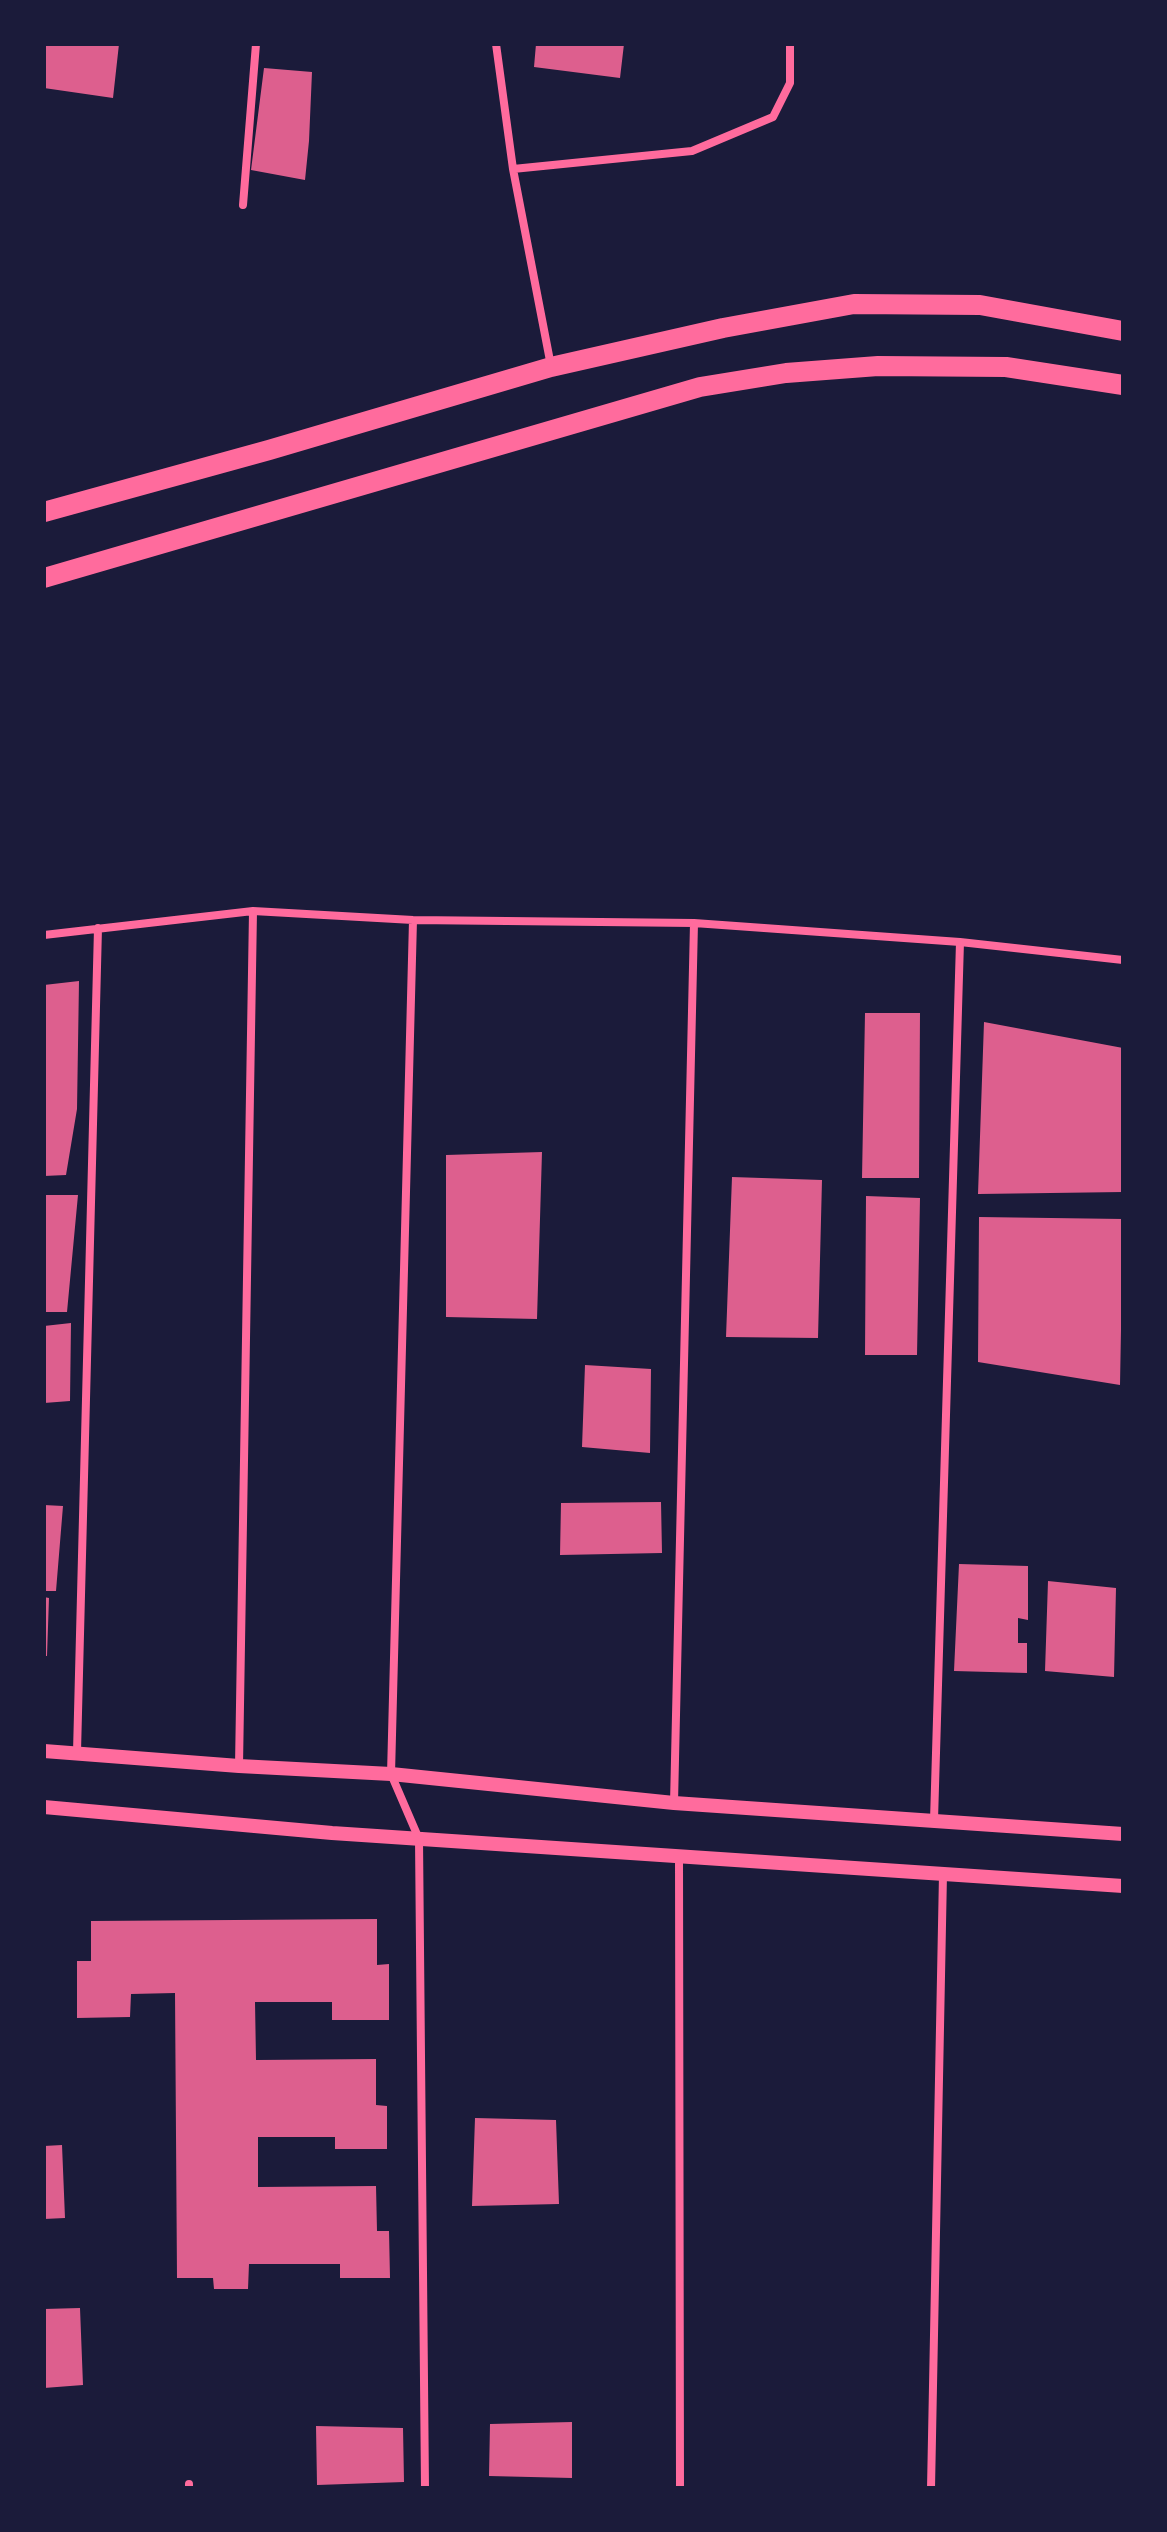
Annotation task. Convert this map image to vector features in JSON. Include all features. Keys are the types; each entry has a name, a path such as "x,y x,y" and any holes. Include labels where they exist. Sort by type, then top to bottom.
{"main road":[{"path":"44,512 551,367 723,328 854,304 980,305 1123,331"},
{"path":"44,578 700,387 786,373 878,366 1006,367 1123,385"}],"street":[{"path":"243,205 256,44"},
{"path":"496,44 513,169 551,367"},
{"path":"513,169 692,151 773,117 790,83 790,44"},
{"path":"239,1766 253,911"},
{"path":"44,935 253,911 413,920 694,923 960,942 1123,960"},
{"path":"413,920 391,1774 419,1839 425,2488"},
{"path":"674,1803 694,923"},
{"path":"77,1752 98,928"},
{"path":"934,1820 960,942"},
{"path":"44,1751 391,1774 674,1803 1123,1834"},
{"path":"44,1807 419,1839 1123,1886"},
{"path":"679,1856 680,2488"},
{"path":"931,2488 943,1874"}],"building":[{"path":"44,44 119,44 113,98 44,88"},
{"path":"536,44 624,44 620,78 534,67"},
{"path":"264,68 312,72 305,180 251,170"},
{"path":"79,981 77,1109 66,1175 44,1176 44,985"},
{"path":"865,1013 920,1013 919,1178 862,1178"},
{"path":"984,1022 1123,1048 1123,1192 978,1194"},
{"path":"542,1152 537,1319 446,1317 446,1155"},
{"path":"732,1177 822,1180 818,1338 726,1337"},
{"path":"44,1195 78,1195 67,1312 44,1312"},
{"path":"866,1196 920,1198 917,1355 865,1355"},
{"path":"979,1217 1123,1219 1120,1385 978,1362"},
{"path":"71,1323 70,1401 44,1403 44,1326"},
{"path":"585,1365 651,1369 650,1453 582,1447"},
{"path":"661,1502 662,1553 560,1555 561,1503"},
{"path":"44,1505 63,1506 56,1591 44,1591"},
{"path":"959,1564 1028,1566 1028,1620 1018,1618 1018,1643 1027,1643 1027,1673 954,1671"},
{"path":"1048,1581 1116,1588 1114,1677 1045,1671"},
{"path":"44,1597 49,1598 47,1656 44,1656"},
{"path":"377,1919 377,1965 389,1964 389,2020 332,2020 332,2002 255,2002 256,2060 376,2059 376,2105 387,2106 387,2149 335,2149 335,2137 258,2137 258,2187 376,2186 377,2231 389,2231 390,2278 340,2278 340,2264 249,2264 248,2289 214,2289 213,2278 177,2278 175,1993 131,1994 130,2017 77,2018 77,1961 91,1961 91,1921"},
{"path":"475,2118 556,2120 559,2204 472,2206"},
{"path":"62,2145 65,2218 44,2219 44,2146"},
{"path":"80,2308 83,2385 44,2388 44,2309"},
{"path":"572,2422 572,2478 489,2476 490,2424"},
{"path":"316,2426 403,2428 404,2482 317,2485"}]}
